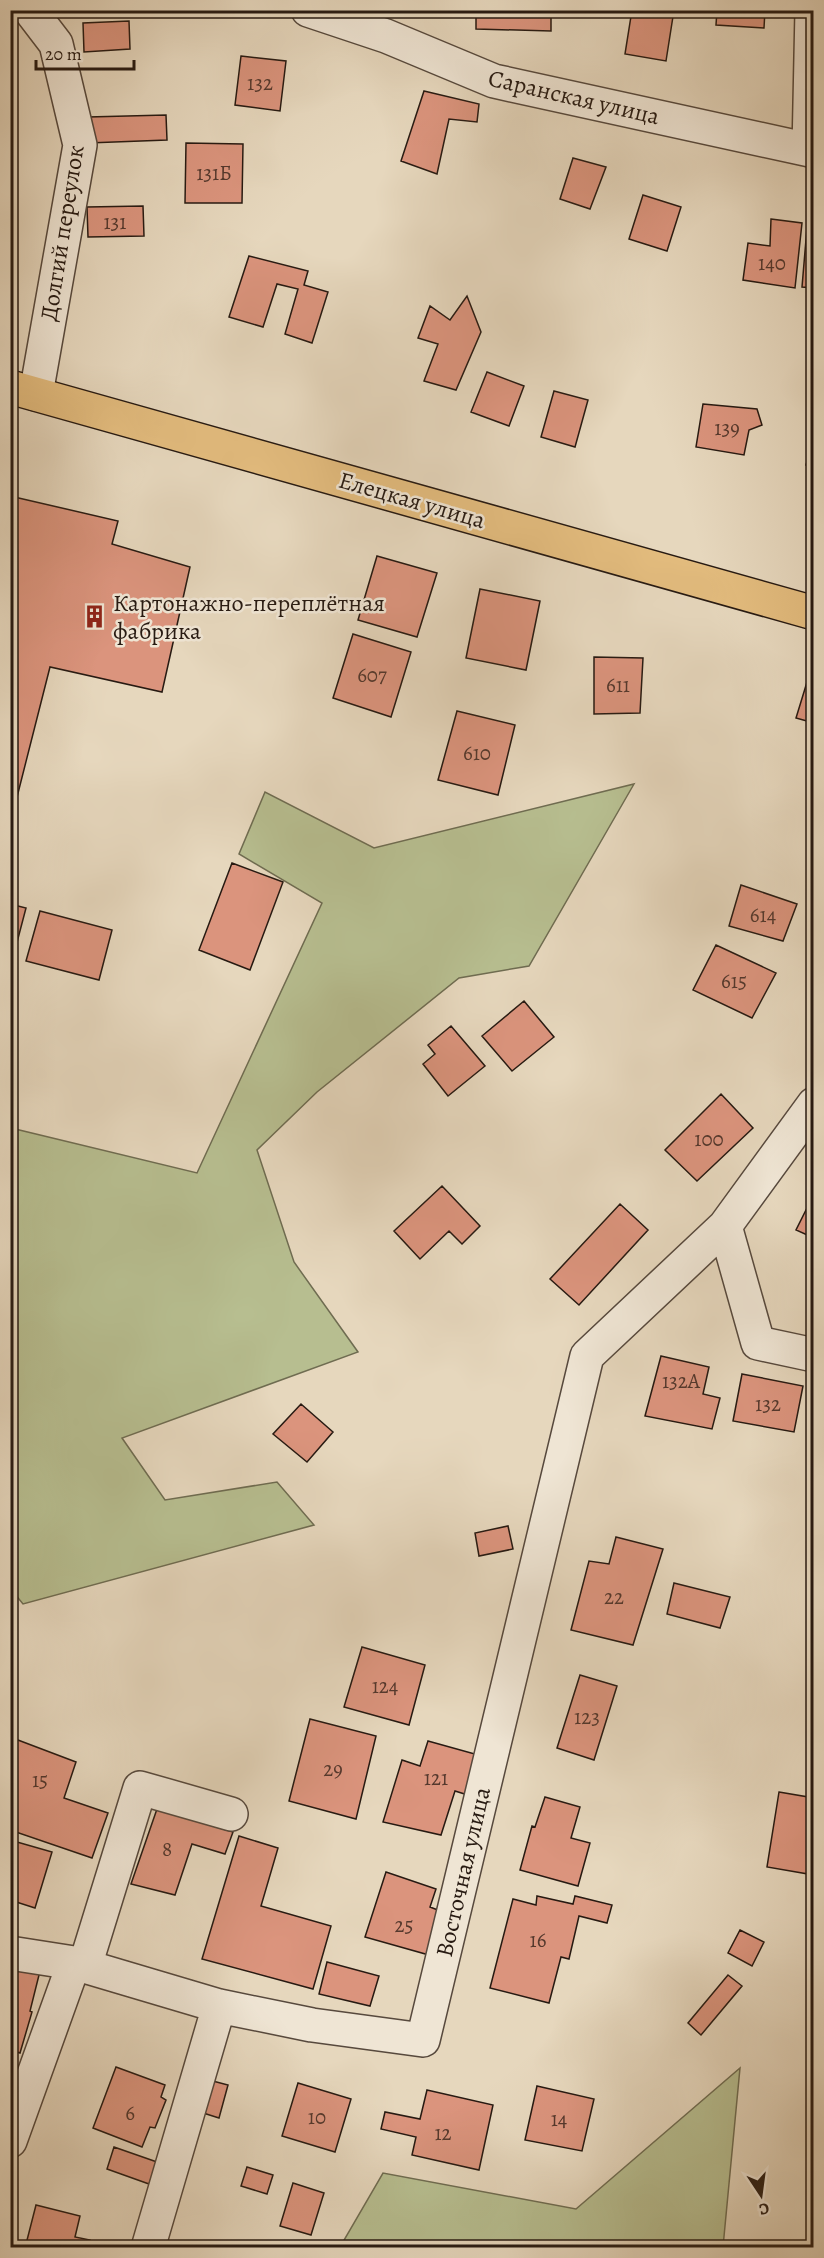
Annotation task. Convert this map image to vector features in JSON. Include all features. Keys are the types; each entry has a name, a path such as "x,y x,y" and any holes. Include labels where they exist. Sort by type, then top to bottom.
{"main road":[{"name":"Елецкая улица","path":"23,391 813,613"}],"street":[{"name":"Долгий переулок","path":"23,391 80,145 56,44 30,10"},
{"name":"Саранская улица","path":"308,10 389,23 494,81 811,150"},
{"path":"811,150 812,10"},
{"path":"813,1104 725,1226 758,1343 813,1355"},
{"name":"Восточная улица","path":"10,1953 79,1965 219,2006 312,2025 423,2040 587,1356 725,1226"},
{"path":"10,2141 79,1965 140,1788 231,1814"},
{"path":"148,2247 219,2006"}],"green space":[{"path":"634,784 529,966 459,978 317,1092 257,1150 294,1262 358,1352 122,1438 165,1500 277,1482 314,1525 23,1604 10,1588 11,1128 197,1173 322,903 239,854 265,792 374,848"},
{"path":"740,2068 723,2247 340,2247 383,2173 576,2209"}],"building":[{"path":"476,10 551,10 551,31 476,29"},
{"path":"569,10 604,10 570,14"},
{"path":"632,10 674,10 666,61 625,54"},
{"path":"717,10 765,10 764,28 716,25"},
{"path":"129,21 130,49 84,52 83,23"},
{"path":"241,56 286,61 280,111 235,105"},
{"path":"424,91 479,104 477,122 449,119 437,174 401,161"},
{"path":"166,115 167,140 88,143 88,117"},
{"path":"186,143 243,144 242,203 185,203"},
{"path":"573,158 606,167 590,209 560,199"},
{"path":"643,195 681,207 667,251 629,239"},
{"path":"809,204 814,204 814,288 802,287"},
{"path":"143,206 144,236 88,237 87,207"},
{"path":"771,219 802,223 795,288 743,280 748,243 770,246"},
{"path":"249,256 308,271 304,285 328,292 312,343 285,334 298,289 277,284 263,327 229,317"},
{"path":"467,296 481,332 456,390 424,381 438,344 418,338 430,306 450,320"},
{"path":"487,372 524,386 509,426 471,412"},
{"path":"554,391 588,400 575,447 541,437"},
{"path":"703,404 757,409 762,425 749,430 744,455 696,447"},
{"path":"814,437 814,467 806,465"},
{"name":"Картонажно-переплётная фабрика","path":"10,496 118,521 112,544 190,567 162,692 50,667 16,801 10,799"},
{"path":"377,556 437,573 417,637 358,620"},
{"path":"480,589 540,601 526,670 466,658"},
{"path":"353,634 411,652 391,717 333,698"},
{"path":"594,657 643,658 640,713 594,714"},
{"path":"811,669 814,670 814,723 796,718"},
{"path":"457,711 515,725 498,795 438,780"},
{"path":"232,863 283,882 250,970 199,950"},
{"path":"741,885 797,904 783,941 729,926"},
{"path":"10,904 26,908 10,969"},
{"path":"40,911 112,930 99,980 26,961"},
{"path":"716,945 776,973 752,1018 693,990"},
{"path":"524,1001 554,1037 512,1071 482,1036"},
{"path":"451,1026 485,1066 448,1096 423,1064 435,1054 428,1045"},
{"path":"721,1094 753,1128 697,1181 665,1150"},
{"path":"442,1186 480,1226 462,1244 449,1231 420,1259 394,1231"},
{"path":"814,1194 814,1238 796,1230"},
{"path":"620,1204 648,1230 579,1305 550,1279"},
{"path":"661,1356 709,1367 703,1394 720,1398 712,1429 645,1416"},
{"path":"742,1374 803,1386 794,1432 733,1421"},
{"path":"301,1404 333,1432 307,1462 273,1434"},
{"path":"508,1526 513,1549 479,1556 475,1533"},
{"path":"616,1537 663,1549 633,1645 571,1630 589,1561 609,1564"},
{"path":"674,1583 730,1597 720,1628 667,1614"},
{"path":"362,1647 425,1665 409,1725 344,1707"},
{"path":"580,1675 617,1686 594,1760 557,1748"},
{"path":"310,1719 376,1736 356,1819 289,1801"},
{"path":"10,1737 76,1762 64,1798 108,1813 92,1858 10,1830"},
{"path":"428,1741 482,1756 471,1796 455,1791 441,1835 383,1822 402,1760 420,1766"},
{"path":"779,1792 814,1798 814,1875 767,1867"},
{"path":"545,1797 580,1807 571,1838 590,1843 578,1886 520,1870 532,1826 535,1827"},
{"path":"157,1809 233,1832 225,1854 192,1844 175,1895 131,1884"},
{"path":"239,1836 278,1848 261,1906 331,1926 313,1989 202,1959"},
{"path":"10,1840 52,1852 35,1908 10,1900"},
{"path":"386,1872 436,1889 430,1907 443,1912 429,1955 365,1937"},
{"path":"537,1896 573,1904 575,1896 612,1905 607,1923 579,1916 569,1959 561,1957 549,2003 490,1988 513,1899 536,1905"},
{"path":"740,1930 764,1942 752,1966 728,1953"},
{"path":"327,1962 379,1976 370,2006 319,1994"},
{"path":"16,1965 40,1971 30,2011 32,2012 20,2053 10,2050 10,1988"},
{"path":"728,1975 742,1986 701,2035 688,2023"},
{"path":"116,2067 165,2085 161,2097 166,2100 155,2128 150,2127 142,2147 93,2128"},
{"path":"209,2080 228,2085 219,2118 200,2112"},
{"path":"298,2083 351,2099 335,2152 282,2136"},
{"path":"537,2086 594,2099 582,2151 525,2140"},
{"path":"427,2090 493,2105 479,2170 412,2155 416,2137 381,2129 385,2112 420,2119"},
{"path":"114,2147 157,2162 149,2184 107,2169"},
{"path":"247,2167 273,2175 267,2194 241,2186"},
{"path":"293,2183 324,2193 311,2235 280,2226"},
{"path":"36,2205 80,2216 75,2237 90,2240 88,2248 25,2248"}],"place":[{"name":"Картонажно-переплётная фабрика","path":"95,617"}]}
